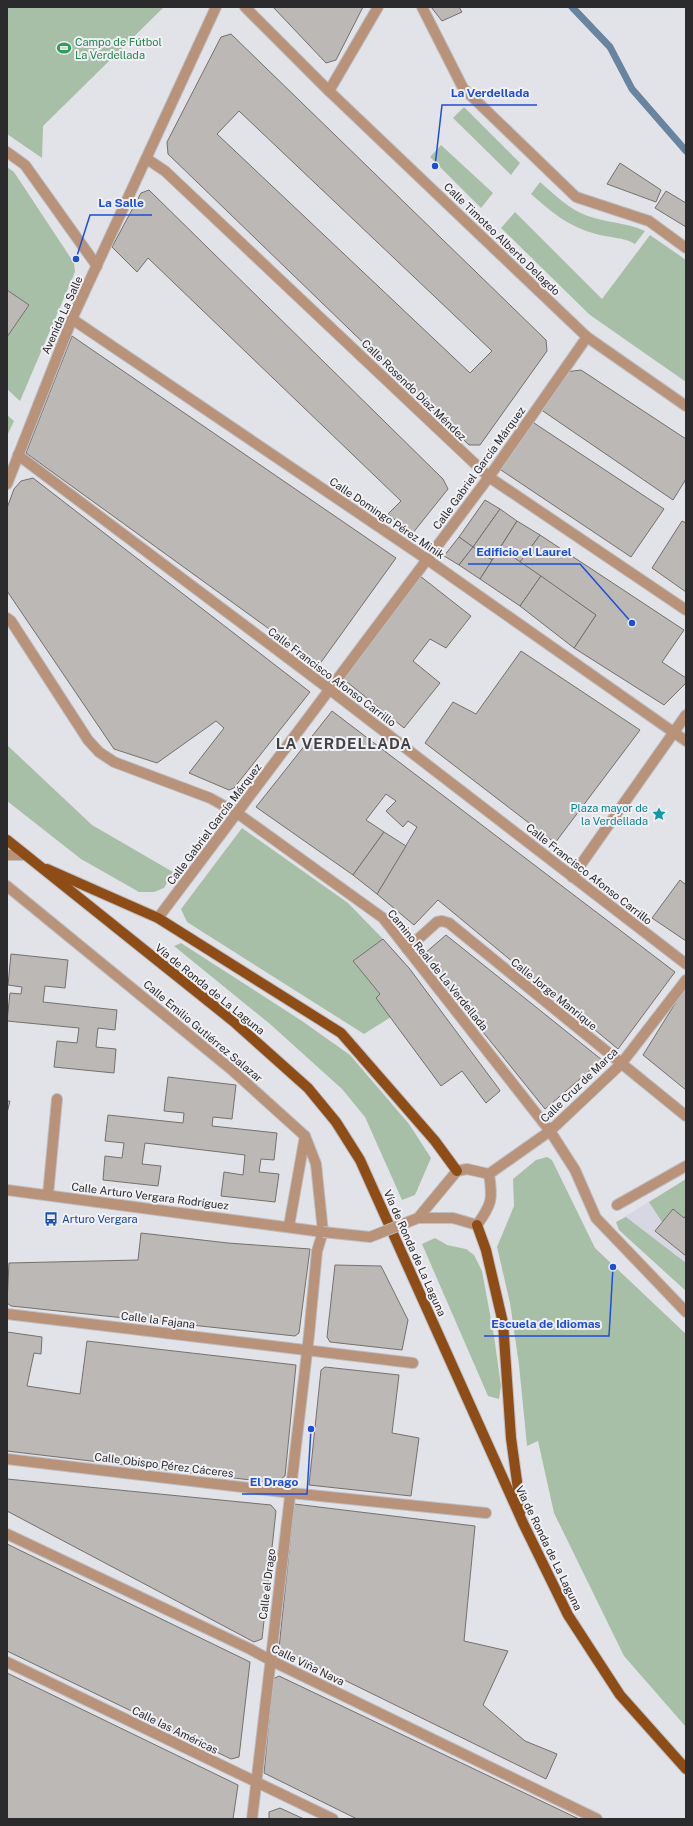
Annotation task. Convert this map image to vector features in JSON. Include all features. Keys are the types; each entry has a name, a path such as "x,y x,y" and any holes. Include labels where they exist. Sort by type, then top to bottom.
{"main road":[{"name":"Vía de Ronda de La Laguna","path":"7,840 233,1022 308,1088 336,1122 360,1160 523,1523 568,1615 620,1695 686,1769"},
{"path":"34,863 158,918 341,1033 435,1141 457,1171"},
{"path":"477,1225 486,1250 503,1323 511,1438 523,1523"}],"street":[{"name":"Avenida La Salle","path":"7,484 72,319 98,266 216,7"},
{"name":"Calle Timoteo Alberto Delagdo","path":"245,7 329,91 587,337 686,406"},
{"path":"329,91 378,7"},
{"path":"422,7 463,88 576,197 649,221 686,248"},
{"path":"7,152 25,165 98,266"},
{"name":"Calle Rosendo Díaz Méndez","path":"147,159 165,171 489,477 686,610"},
{"name":"Calle Domingo Pérez Minik","path":"72,319 428,560 686,741"},
{"name":"Calle Gabriel García Márquez","path":"158,918 329,689 428,560 489,477 587,337"},
{"name":"Calle Francisco Afonso Carrillo","path":"18,456 329,689 686,964"},
{"name":"Camino Real de La Verdellada","path":"7,618 11,621 88,740 99,752 114,762 210,798 237,813 383,918 550,1131 575,1170 596,1218 686,1312"},
{"path":"572,877 686,715"},
{"path":"7,854 25,855"},
{"name":"Calle Emilio Gutiérrez Salazar","path":"7,886 232,1070 305,1136 316,1164 323,1232"},
{"name":"Calle Jorge Manrique","path":"407,949 437,922 442,921 449,924 686,1116"},
{"name":"Calle Cruz de Marca","path":"489,1174 550,1131 621,1064 686,980"},
{"path":"48,1195 57,1099"},
{"path":"289,1226 305,1136"},
{"path":"618,1205 686,1166"},
{"path":"467,1169 489,1174 492,1193 488,1209 477,1225 453,1218 418,1218 457,1171 467,1169"},
{"name":"Calle Arturo Vergara Rodríguez","path":"7,1190 370,1237 418,1218"},
{"name":"Calle el Drago","path":"252,1819 291,1492 317,1251 323,1232"},
{"name":"Calle la Fajana","path":"7,1314 413,1363"},
{"name":"Calle Obispo Pérez Cáceres","path":"7,1459 486,1513"},
{"name":"Calle Viña Nava","path":"7,1534 250,1648 270,1660 597,1819"},
{"name":"Calle las Américas","path":"7,1662 333,1819"}],"shaded area":[{"path":"686,1179 686,1291 619,1230 616,1222"}],"green space":[{"name":"Campo de Fútbol La Verdellada","path":"7,7 164,7 43,126 42,158 7,134"},
{"path":"464,107 520,163 511,175 453,118"},
{"path":"441,145 493,193 481,208 430,157"},
{"path":"7,167 14,172 74,263 75,272 20,401 7,389 7,337 29,305 7,290"},
{"path":"540,182 563,202 581,213 645,231 635,244 626,240 596,234 577,227 553,213 531,194"},
{"path":"515,212 602,299 650,235 686,260 686,382 590,315 501,228"},
{"path":"7,415 14,421 7,436"},
{"path":"7,745 92,825 173,872 164,888 154,892 139,892 81,859 7,801"},
{"path":"242,828 348,903 383,939 353,961 380,994 376,998 391,1017 364,1034 187,922 181,909"},
{"path":"181,943 302,1021 350,1055 409,1124 431,1158 415,1195 402,1200 365,1117 342,1089 270,1024 174,946"},
{"path":"547,1157 552,1160 595,1248 686,1334 686,1727 624,1656 554,1513 538,1441 527,1446 519,1365 510,1303 497,1247 514,1206 513,1179 536,1160"},
{"path":"686,1179 686,1215 684,1218 673,1209 662,1222 649,1202"},
{"path":"626,1217 686,1263 686,1291 619,1230 616,1222"},
{"path":"435,1238 447,1245 466,1249 474,1255 482,1271 494,1336 501,1386 499,1399 488,1396 422,1244"}],"building":[{"path":"273,7 363,7 336,60 326,63"},
{"path":"431,7 459,7 462,12 442,21"},
{"path":"231,34 546,340 547,351 480,445 469,445 168,154 167,142 221,37","holes":["239,111 492,351 470,373 217,134"]},
{"path":"620,163 661,190 656,202 607,184"},
{"path":"149,190 443,479 448,489 412,534 388,514 401,501 148,258 137,272 112,247 141,193"},
{"path":"666,191 686,203 686,227 655,208"},
{"path":"7,290 29,305 7,337"},
{"path":"72,336 396,558 319,665 26,453"},
{"path":"581,370 686,439 686,479 673,500 540,409 565,372"},
{"path":"531,421 664,509 631,557 498,468"},
{"path":"33,478 310,692 234,788 229,790 189,773 224,728 216,721 157,763 114,749 7,591 7,508 14,489 21,481"},
{"path":"485,500 500,509 473,547 459,537"},
{"path":"500,509 517,521 492,560 473,547"},
{"path":"517,521 540,535 520,562 500,548"},
{"path":"682,521 686,523 686,592 652,568"},
{"path":"540,535 684,630 662,662 686,678 686,683 664,705 574,648 596,615 520,562"},
{"path":"459,537 473,547 459,565 444,556"},
{"path":"473,547 492,560 480,579 459,565"},
{"path":"500,548 541,576 520,606 480,579"},
{"path":"420,576 471,616 446,648 430,639 413,661 440,683 404,728 342,678"},
{"path":"541,576 596,615 574,648 520,606"},
{"path":"521,651 640,730 555,843 425,743 453,702 476,714"},
{"path":"332,711 675,972 618,1049 438,900 414,925 377,894 417,827 408,821 403,827 386,811 396,801 386,794 366,820 384,832 353,875 256,807"},
{"path":"384,832 406,846 377,894 353,875"},
{"path":"680,880 686,885 686,941 652,918"},
{"path":"446,935 602,1060 545,1109 454,996 424,954"},
{"path":"383,939 409,968 499,1089 500,1091 486,1103 462,1071 441,1086 376,998 380,994 353,961"},
{"path":"11,954 68,960 65,988 45,986 43,1002 117,1010 115,1030 98,1028 96,1047 116,1049 114,1073 54,1067 57,1041 77,1043 79,1028 7,1021 10,993 21,994 22,987 8,985"},
{"path":"686,986 686,1090 643,1055"},
{"path":"168,1077 236,1085 232,1119 213,1117 212,1126 277,1133 274,1160 261,1159 259,1172 279,1174 275,1202 221,1196 224,1172 243,1175 245,1155 145,1143 142,1164 161,1166 158,1186 103,1180 105,1156 122,1158 124,1143 105,1141 108,1115 183,1123 184,1113 164,1111"},
{"path":"7,1101 10,1101 7,1113"},
{"path":"673,1209 684,1218 686,1215 686,1256 655,1231"},
{"path":"141,1233 228,1243 310,1249 299,1333 295,1336 11,1306 7,1303 9,1263 138,1260"},
{"path":"335,1265 381,1266 408,1320 402,1350 330,1342 327,1337"},
{"path":"7,1332 42,1337 41,1354 34,1353 27,1386 80,1394 87,1341 296,1365 285,1476 276,1483 7,1451"},
{"path":"325,1367 399,1375 392,1433 419,1438 411,1496 309,1485 321,1370"},
{"path":"7,1479 271,1505 276,1511 262,1639 254,1642 7,1511"},
{"path":"294,1504 475,1526 464,1641 508,1651 483,1705 525,1741 557,1754 546,1779 279,1648"},
{"path":"7,1544 250,1662 239,1757 231,1759 7,1651"},
{"path":"7,1673 238,1785 233,1819 7,1819"},
{"path":"279,1676 579,1819 357,1819 264,1773 273,1679"},
{"path":"280,1808 304,1819 269,1819 269,1812"}],"waterway":[{"path":"572,7 610,47 632,89 686,151"}],"place":[{"name":"Campo de Fútbol La Verdellada","path":"64,48"},
{"name":"La Verdellada","path":"435,166"},
{"name":"La Salle","path":"76,259"},
{"name":"Edificio el Laurel","path":"632,623"},
{"name":"Plaza mayor de la Verdellada","path":"659,814"},
{"name":"Arturo Vergara","path":"51,1219"},
{"name":"Escuela de Idiomas","path":"613,1267"},
{"name":"El Drago","path":"311,1429"}],"district":[{"name":"LA VERDELLADA","path":"344,744"}]}
